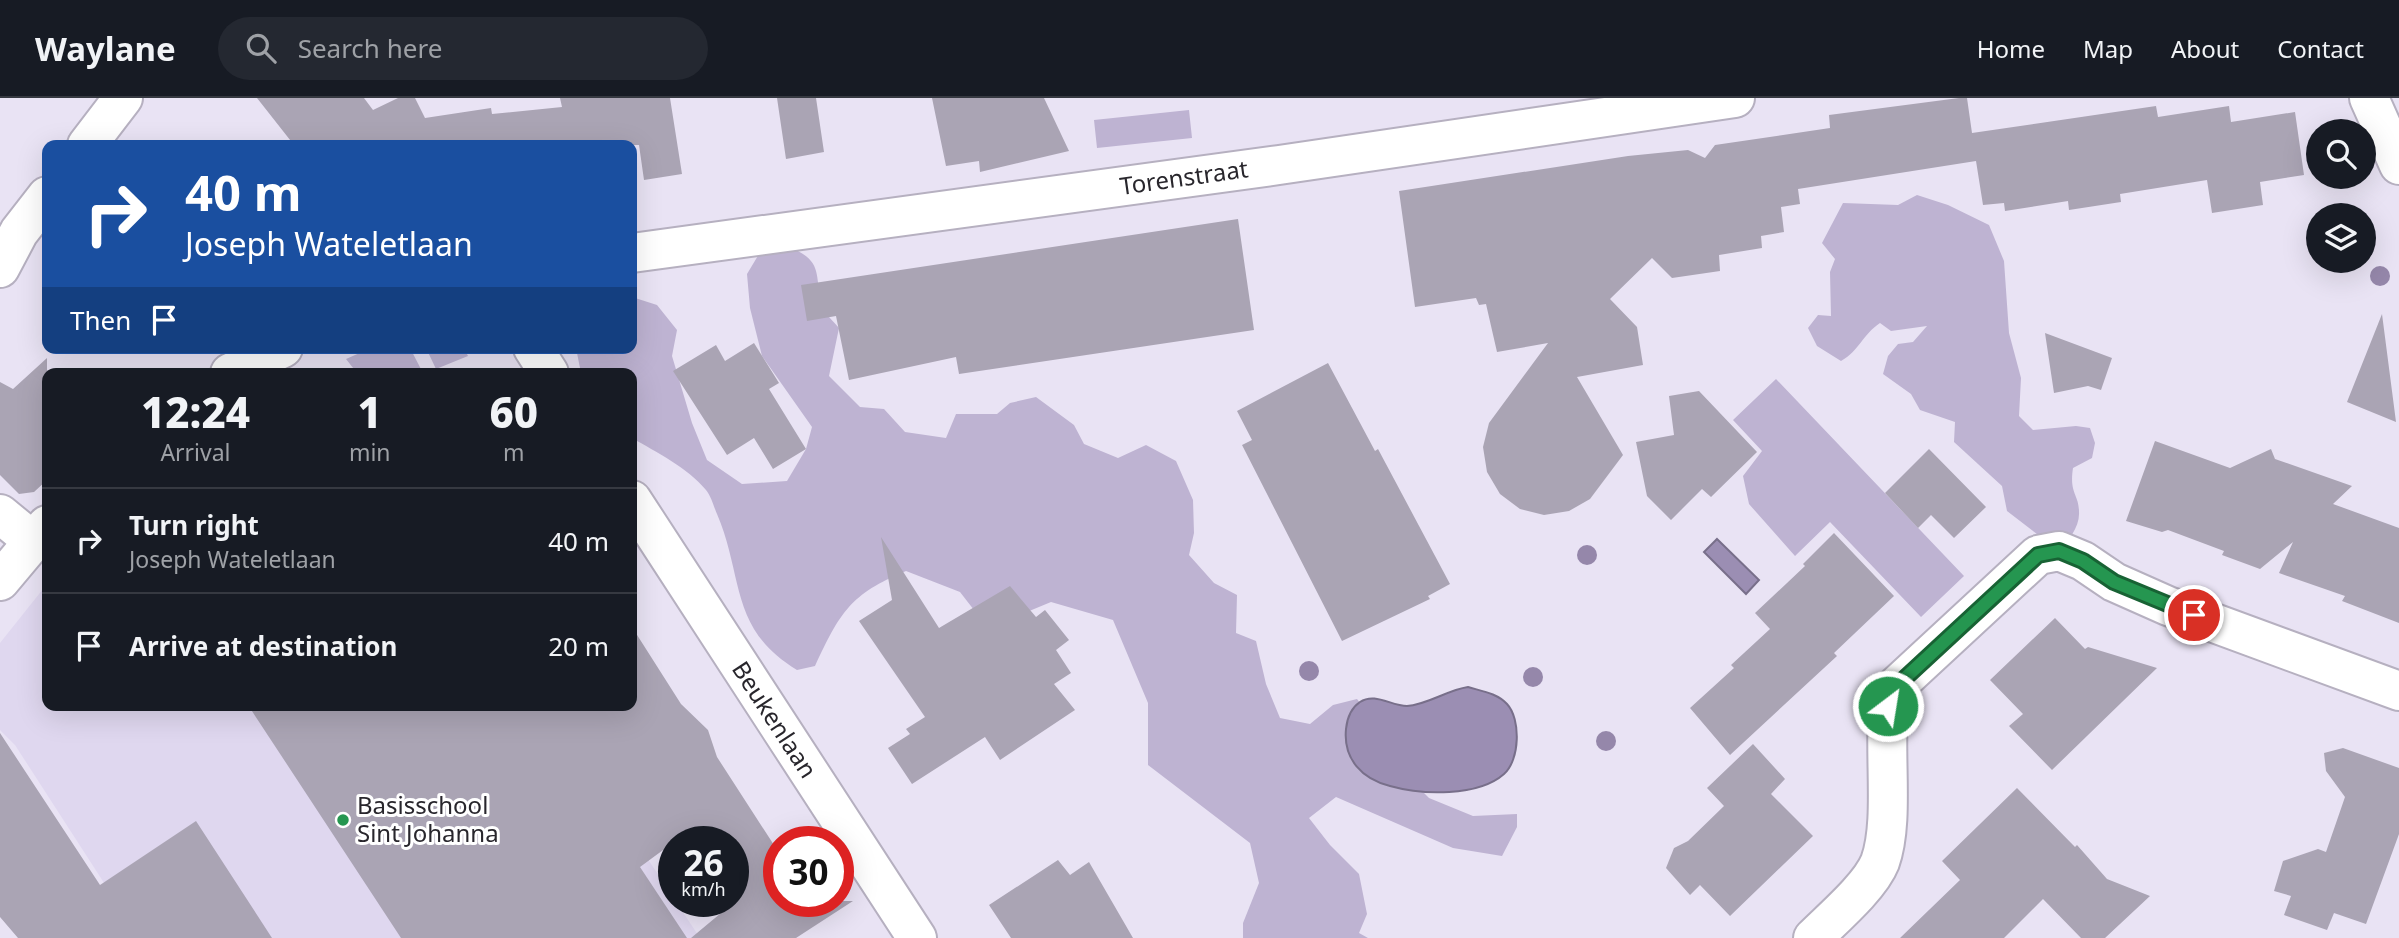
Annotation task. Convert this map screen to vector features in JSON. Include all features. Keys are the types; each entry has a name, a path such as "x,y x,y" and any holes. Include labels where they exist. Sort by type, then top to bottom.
{"street":[{"path":"91,140 123,98"},
{"name":"Torenstraat","path":"637,252 1279,165 1691,101 1735,98"},
{"path":"2369,98 2399,165"},
{"path":"0,268 19,232 42,203"},
{"path":"241,368 270,354"},
{"name":"Beukenlaan","path":"637,508 917,938"},
{"path":"0,514 40,533 0,581"},
{"path":"1813,938 1854,897 1880,863 1886,811 1885,720 1891,691 2038,555 2059,551 2083,561 2114,582 2168,606 2399,691"}],"shaded area":[{"path":"1189,110 1192,138 1097,148 1094,120"},
{"path":"1917,195 1948,205 1989,225 2004,261 2009,333 2021,378 2019,416 2033,430 2076,426 2090,428 2095,443 2092,458 2073,468 2072,483 2079,506 2078,523 2059,551 2007,511 2002,486 1954,442 1955,422 1920,410 1911,394 1883,374 1888,356 1898,344 1913,342 1927,326 1891,331 1880,323 1841,361 1817,346 1808,328 1818,315 1831,316 1830,272 1835,259 1822,243 1843,203 1898,205"},
{"path":"789,247 813,263 823,308 839,328 829,376 860,407 884,409 905,432 946,438 956,414 997,414 1010,403 1036,397 1074,425 1084,444 1118,458 1146,445 1176,461 1193,500 1194,533 1189,555 1214,583 1237,595 1236,633 1256,641 1266,684 1280,718 1310,724 1333,705 1357,699 1381,729 1404,773 1429,798 1473,816 1517,814 1517,827 1502,856 1453,848 1336,797 1309,818 1330,845 1359,874 1367,914 1359,933 1368,938 1243,938 1243,923 1259,883 1250,843 1148,765 1148,703 1113,620 1051,602 988,628 960,592 906,571 872,588 849,607 832,632 815,666 797,670 775,654 749,619 725,537 708,492 681,468 637,441 637,368 580,368 577,354 637,354 637,299 657,305 677,330 672,356 692,423 707,460 742,484 787,481 806,449 812,427 762,356 750,308 747,274 762,249"},
{"path":"357,354 413,354 420,368 353,368 346,359"},
{"path":"429,354 468,356 438,368 436,368"},
{"path":"1776,379 1964,576 1921,617 1830,522 1795,556 1749,504 1743,476 1762,451 1733,420"},
{"path":"1717,539 1759,580 1746,594 1704,552"},
{"name":"Basisschool Sint Johanna","path":"42,590 42,711 550,711 658,874 658,917 686,917 700,938 99,938 128,920 15,745 0,730 0,643"},
{"path":"1468,687 1499,697 1512,711 1515,719 1516,750 1504,774 1480,787 1433,792 1380,783 1356,766 1346,740 1348,718 1357,704 1371,698 1407,706 1415,705"}],"building":[{"path":"257,98 364,98 373,110 398,98 415,98 425,118 491,108 492,114 562,107 560,98 670,98 682,174 644,180 637,140 290,140"},
{"path":"777,98 816,98 824,152 786,159"},
{"path":"932,98 1044,98 1069,151 980,172 979,161 946,166"},
{"path":"1967,98 1972,133 2156,106 2158,117 2229,106 2231,122 2295,112 2304,175 2260,182 2263,205 2212,213 2207,180 2120,194 2121,202 2069,210 2068,201 2005,211 2004,203 1983,205 1976,161 1798,189 1800,204 1781,207 1784,232 1761,236 1762,248 1719,255 1720,271 1672,278 1652,258 1610,299 1637,327 1643,365 1577,377 1623,455 1590,499 1569,511 1544,515 1520,509 1500,494 1487,472 1483,447 1489,423 1548,343 1497,352 1486,304 1479,305 1476,298 1415,307 1399,191 1628,156 1688,150 1705,158 1715,145 1830,128 1829,115"},
{"path":"1238,219 1254,330 959,374 956,357 849,380 836,316 807,321 801,285"},
{"path":"2382,314 2396,422 2347,402"},
{"path":"2045,333 2112,358 2101,390 2088,386 2054,393"},
{"path":"754,343 779,383 769,389 806,449 773,469 754,438 727,455 673,371 716,345 725,361"},
{"path":"47,358 47,368 42,368 42,485 34,492 19,494 0,475 0,382 13,389"},
{"path":"1328,363 1375,451 1378,449 1450,584 1428,596 1430,599 1342,641 1242,445 1252,440 1237,411"},
{"path":"1699,391 1757,452 1711,497 1702,489 1671,520 1647,496 1636,442 1674,435 1669,396"},
{"path":"2155,441 2230,468 2271,449 2275,459 2352,486 2333,504 2399,528 2399,623 2342,601 2345,596 2279,573 2293,542 2260,569 2222,555 2224,551 2168,530 2162,532 2126,521"},
{"path":"1929,449 1986,507 1954,538 1931,515 1918,528 1885,493"},
{"path":"1834,533 1894,596 1834,653 1837,656 1730,755 1690,708 1734,668 1731,665 1770,629 1755,613 1805,566 1803,564"},
{"path":"881,537 939,628 1010,586 1036,617 1045,610 1069,640 1056,650 1071,673 1054,684 1075,710 1000,760 985,737 912,784 888,748 910,734 906,729 925,717 859,621 892,600"},
{"path":"2055,618 2085,649 2088,647 2157,668 2052,770 2009,726 2023,714 1990,680"},
{"path":"637,635 681,704 708,730 717,757 763,828 763,917 828,917 796,938 691,938 716,917 749,917 749,826 658,826 658,854 640,867 658,894 658,917 673,917 687,938 401,938 252,711 637,711"},
{"path":"0,733 100,885 196,821 272,938 18,938 0,917"},
{"path":"1753,744 1785,779 1771,794 1813,836 1730,916 1700,885 1690,895 1666,868 1674,848 1688,841 1724,806 1707,788"},
{"path":"2343,748 2399,768 2399,834 2366,924 2334,913 2327,930 2284,915 2291,896 2274,891 2283,861 2318,849 2326,852 2345,797 2326,771 2324,753"},
{"path":"2017,788 2075,847 2077,845 2107,879 2150,896 2105,938 2081,938 2043,899 2004,938 1900,938 1960,880 1942,861"},
{"path":"1058,860 1070,875 1089,862 1133,938 1011,938 989,905"}],"place":[{"name":"Basisschool Sint Johanna","path":"343,820"}],"route":[{"path":"1888,706 1891,691 2038,555 2054,550 2083,561 2114,582 2194,615"}]}
